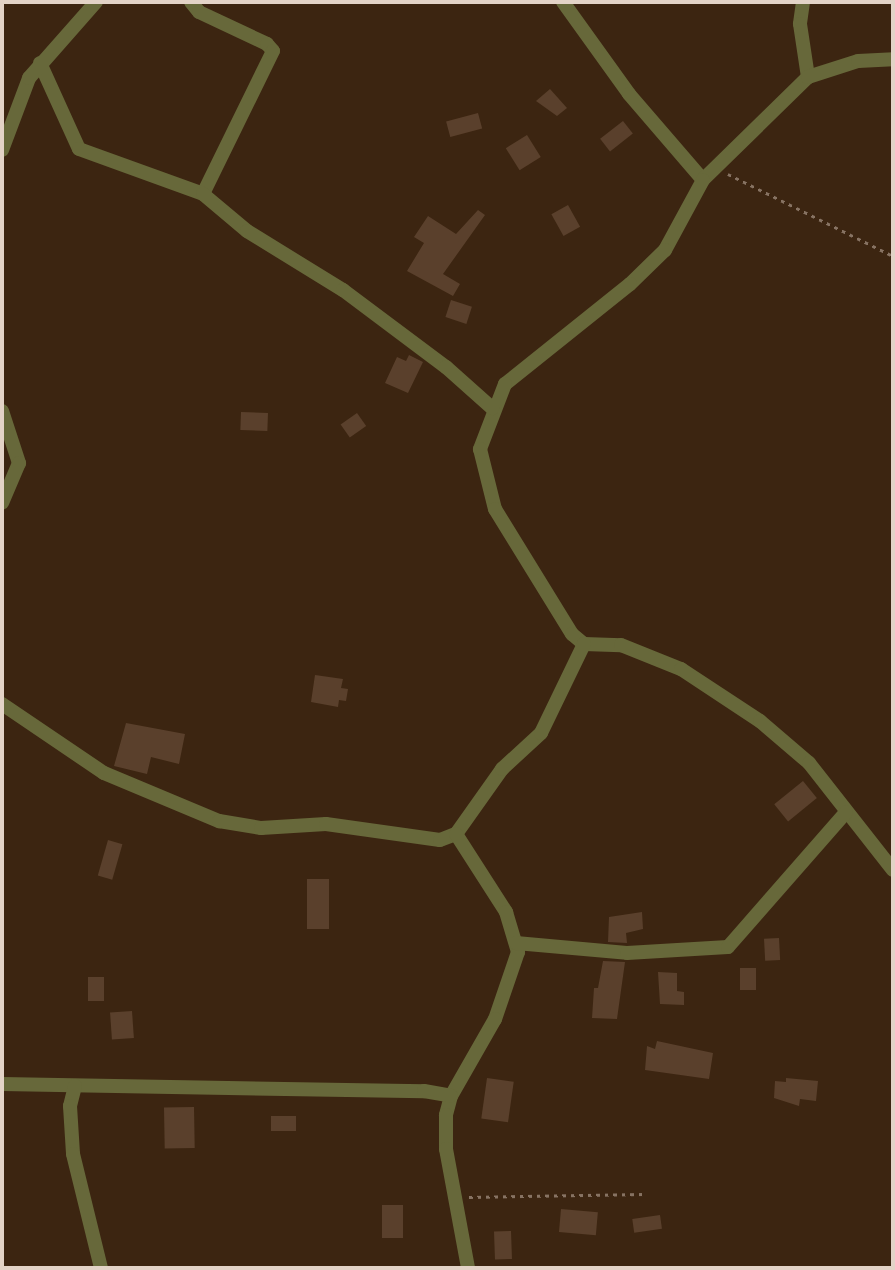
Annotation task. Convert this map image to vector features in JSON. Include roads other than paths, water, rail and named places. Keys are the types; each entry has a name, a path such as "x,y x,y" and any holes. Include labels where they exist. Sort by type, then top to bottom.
{"street":[{"path":"2,150 20,93 40,63 96,2"},
{"path":"191,2 199,12 267,44 273,51 202,194"},
{"path":"563,2 629,94 703,180"},
{"path":"803,2 800,23 808,77"},
{"path":"893,59 858,61 808,77 703,180 665,250 630,284 519,369 492,408 480,449 495,509 566,627 584,645 638,650 715,688 797,751 893,870"},
{"path":"40,63 79,149 202,194 247,231 343,290 446,367 492,408"},
{"path":"2,411 19,463 2,503"},
{"path":"2,704 104,773 230,825 261,828 326,824 429,841 456,834 502,769 541,733 584,645"},
{"path":"516,943 627,953 728,947 846,812"},
{"path":"456,834 506,912 516,943 515,968 495,1019 451,1096 444,1134 468,1268"},
{"path":"2,1084 424,1091 451,1096"},
{"path":"75,1086 70,1106 73,1154 101,1268"}]}
